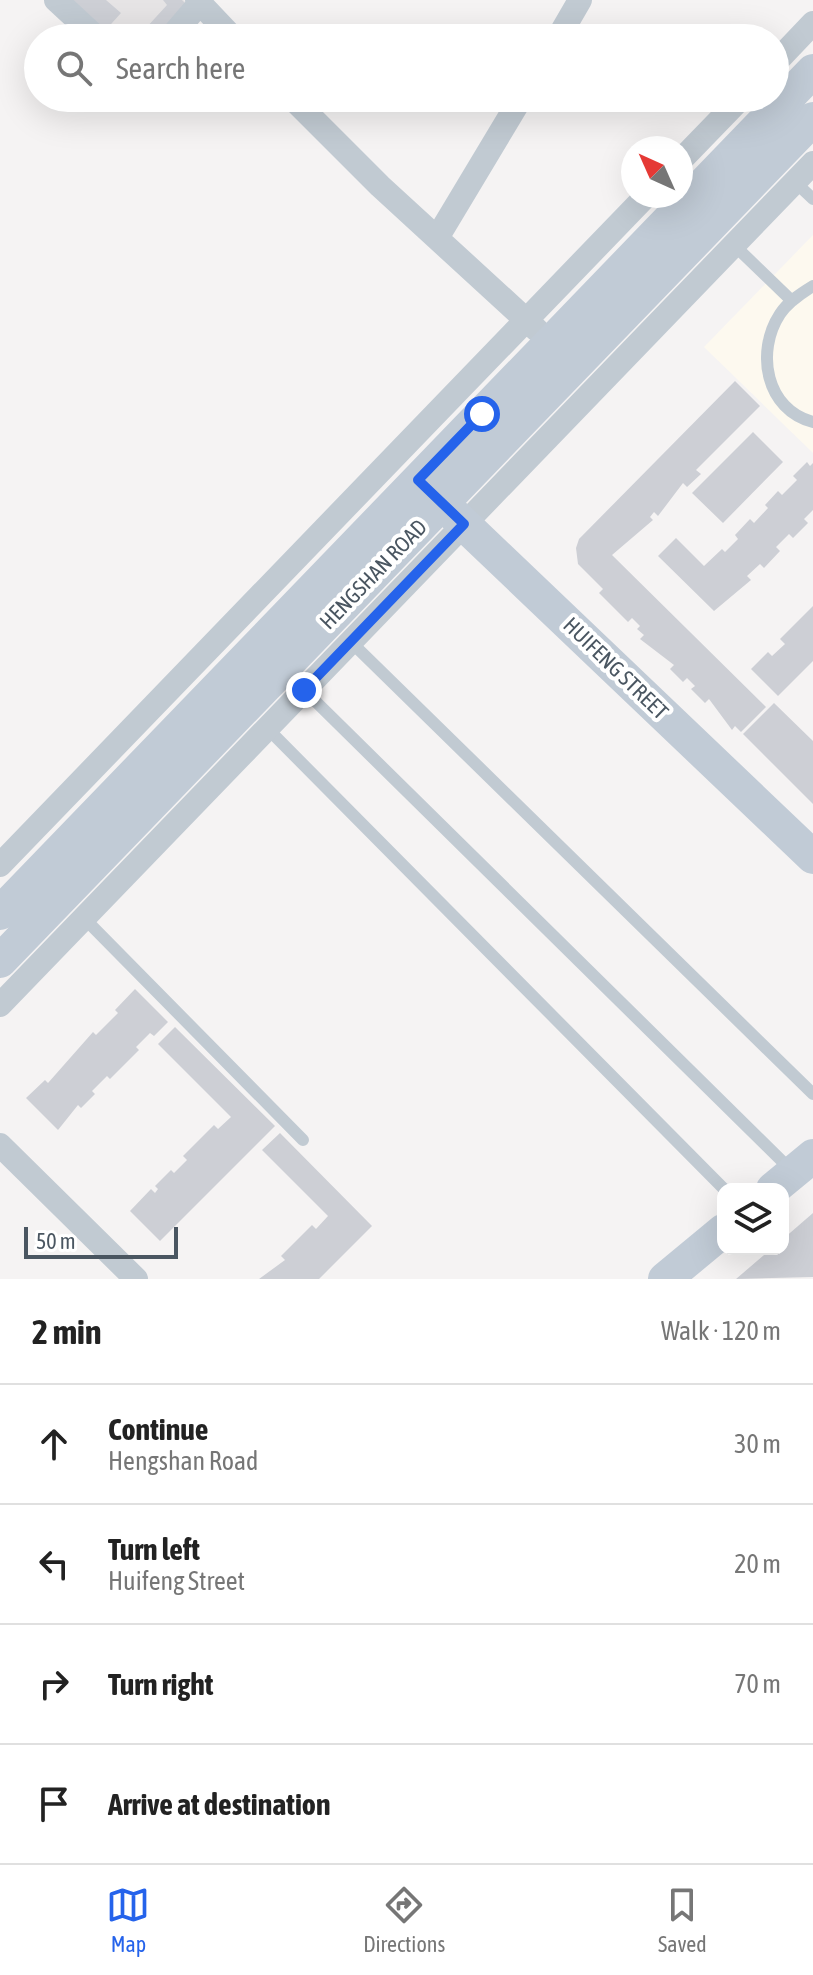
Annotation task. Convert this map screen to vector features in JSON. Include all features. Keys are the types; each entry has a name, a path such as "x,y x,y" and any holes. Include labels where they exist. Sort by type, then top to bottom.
{"main road":[{"name":"HENGSHAN ROAD","path":"789,94 813,71"},
{"name":"HENGSHAN ROAD","path":"0,913 442,502 538,332 770,112"},
{"name":"HENGSHAN ROAD","path":"0,961 813,119"},
{"name":"HUIFENG STREET","path":"442,502 813,857"},
{"path":"665,1279 717,1236"}],"street":[{"path":"56,0 82,24"},
{"path":"566,24 580,0"},
{"path":"181,24 198,2 219,24"},
{"path":"789,48 813,23"},
{"path":"306,112 538,332"},
{"path":"437,238 513,112"},
{"path":"693,148 727,112"},
{"path":"0,1005 351,642 442,502 734,245 813,163"},
{"path":"0,865 538,332 636,208"},
{"path":"0,1145 136,1279"}],"lane":[{"path":"795,182 813,199"},
{"path":"734,245 792,301"},
{"path":"813,286 780,314 770,336 767,360 770,383 780,404 800,419 813,422"},
{"path":"351,642 813,1094"},
{"path":"304,690 793,1173"},
{"path":"267,728 718,1183"},
{"path":"84,918 303,1140"}],"shaded area":[{"path":"64,0 184,0 189,5 172,24 90,24"},
{"path":"813,235 813,453 704,347"}],"building":[{"path":"67,0 106,0 121,13 111,24 93,24"},
{"path":"163,0 182,0 186,4 168,24 150,24 167,5"},
{"path":"735,381 760,406 696,470 701,474 687,487 683,483 658,516 654,512 650,517 653,520 612,555 766,707 741,732 735,726 732,730 709,699 705,703 691,689 695,686 687,678 683,682 670,669 674,665 640,639 644,635 637,629 640,626 632,618 628,622 599,593 603,589 578,564 576,548 579,539"},
{"path":"753,432 783,462 723,523 692,493"},
{"path":"807,462 810,466 813,463 813,510 804,519 808,523 793,538 789,534 776,547 780,551 764,568 760,564 747,576 751,580 714,611 658,556 676,538 704,566 738,539 735,535 750,519 754,523 778,491 782,495 797,480 793,476"},
{"path":"813,606 813,661 778,696 751,669 768,652 772,656 785,644 780,639"},
{"path":"774,703 813,741 813,804 743,734"},
{"path":"135,989 168,1022 154,1036 150,1033 136,1047 139,1050 110,1079 107,1076 92,1091 95,1094 81,1108 78,1105 58,1130 26,1098 45,1080 48,1083 93,1032 96,1035 118,1013 115,1010"},
{"path":"175,1027 275,1126 160,1241 130,1211 151,1189 155,1193 158,1189 155,1186 187,1160 183,1156 214,1125 218,1129 231,1117 158,1044"},
{"path":"280,1133 372,1226 319,1279 259,1279 285,1260 281,1256 312,1225 316,1229 328,1216 262,1150"},
{"path":"813,1213 813,1277 736,1279 764,1255 789,1255 789,1234"}],"route":[{"path":"304,690 464,524 418,480 482,414"}]}
